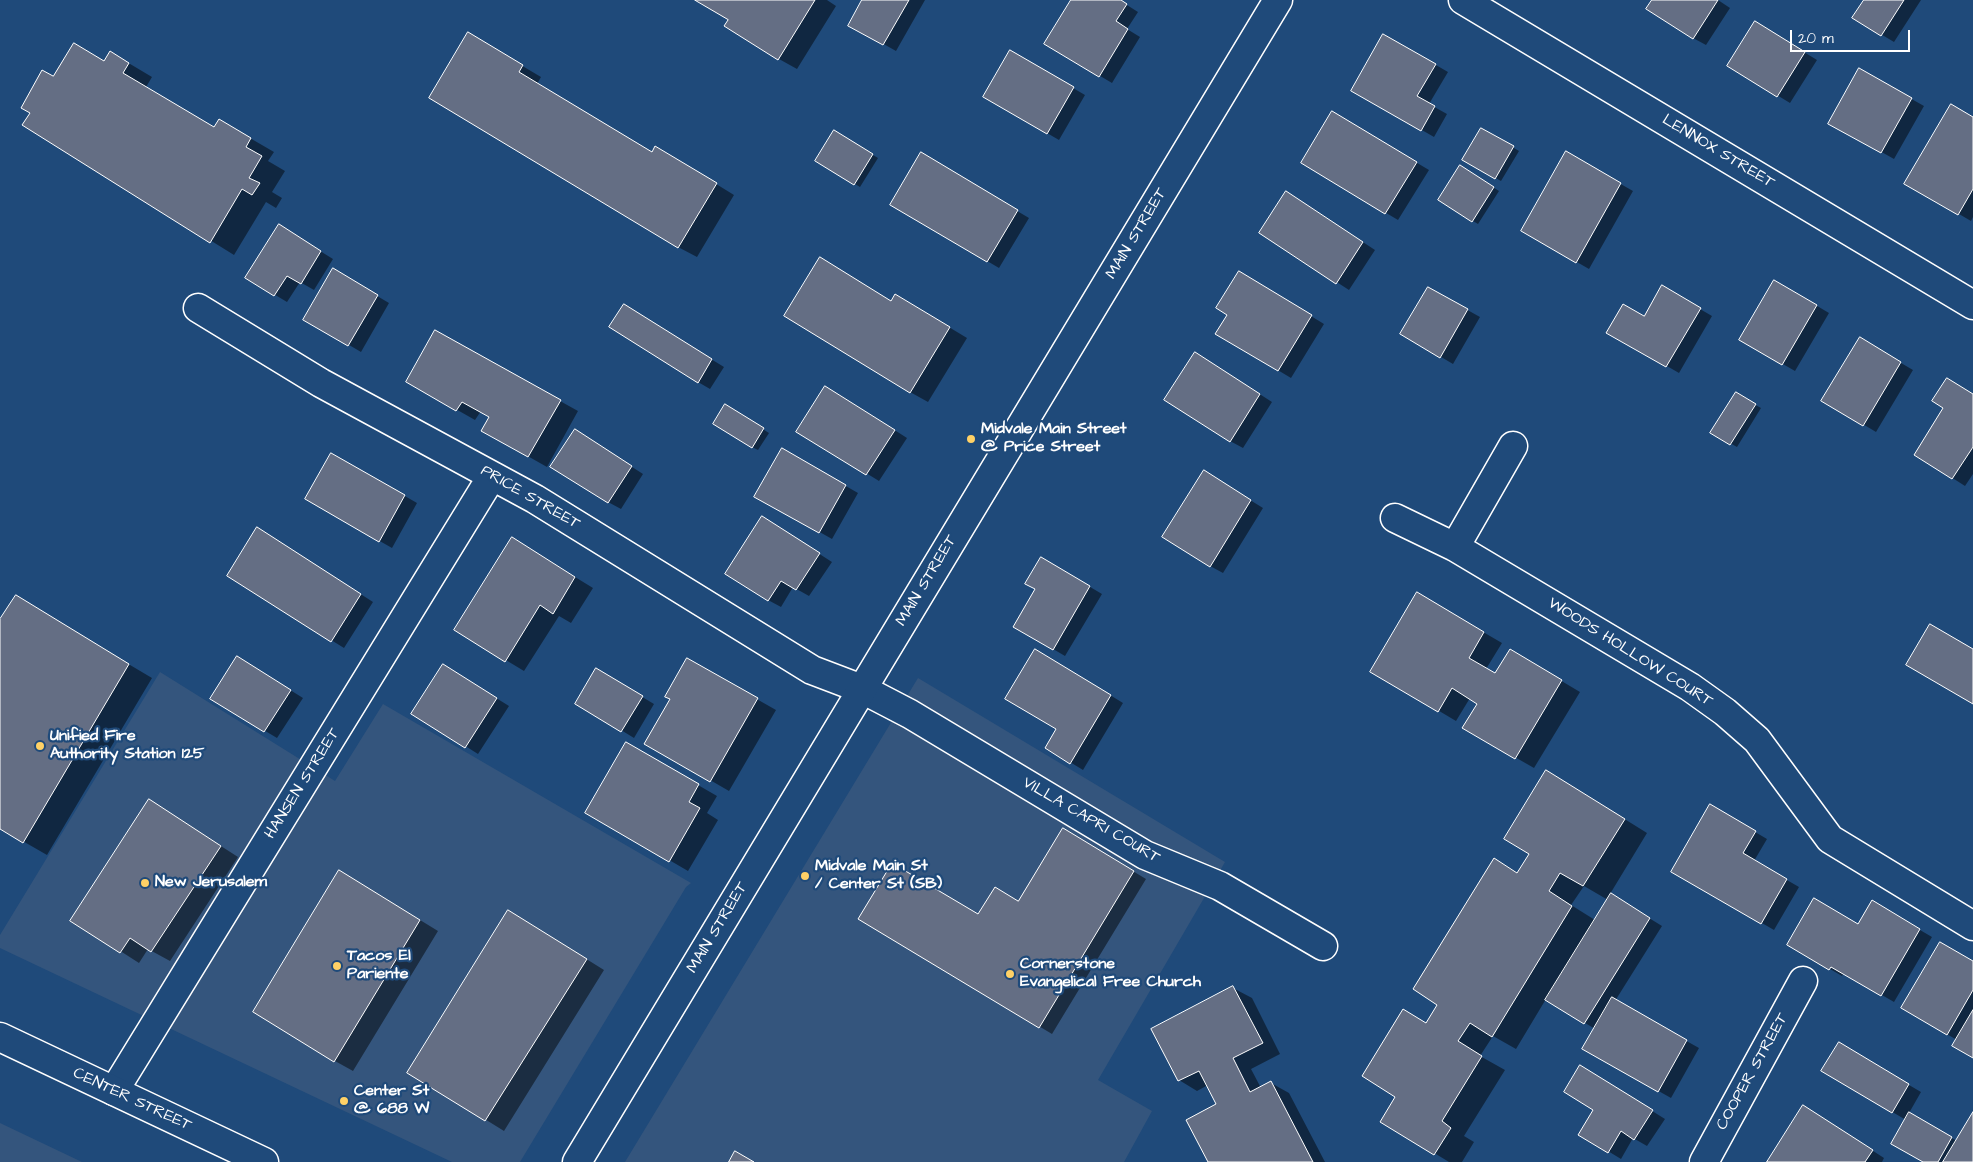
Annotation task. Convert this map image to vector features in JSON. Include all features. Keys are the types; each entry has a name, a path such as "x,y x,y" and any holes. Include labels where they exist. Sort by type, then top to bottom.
{"street":[{"name":"MAIN STREET","path":"577,1162 1278,0"},
{"name":"LENNOX STREET","path":"1463,0 1973,305"},
{"name":"PRICE STREET","path":"198,308 320,383 544,504 812,670 862,689"},
{"path":"1455,547 1513,446"},
{"name":"HANSEN STREET","path":"114,1091 492,476"},
{"name":"WOODS HOLLOW COURT","path":"1395,518 1455,547 1690,686 1725,712 1757,740 1830,839 1973,926"},
{"name":"VILLA CAPRI COURT","path":"862,689 910,714 1144,855 1220,886 1323,946"},
{"name":"COOPER STREET","path":"1704,1162 1803,981"},
{"name":"CENTER STREET","path":"0,1036 264,1162"}],"shaded area":[{"path":"160,672 335,781 383,704 691,883 686,887 520,1162 452,1162 0,948 0,935"},
{"path":"918,678 1225,862 1098,1080 1152,1111 1124,1162 625,1162"},
{"path":"0,1123 82,1162 0,1162"}],"building":[{"path":"695,0 815,0 778,60 724,26 728,20"},
{"path":"862,0 909,0 883,45 848,26"},
{"path":"1071,0 1121,0 1127,4 1116,21 1128,29 1099,77 1044,44"},
{"path":"1652,0 1718,0 1693,39 1646,9"},
{"path":"1864,0 1904,0 1881,36 1852,18"},
{"path":"1755,21 1805,52 1777,97 1727,66"},
{"path":"468,32 523,65 519,72 652,152 655,146 717,183 678,248 429,98"},
{"path":"1383,34 1436,64 1417,96 1435,106 1421,131 1351,91"},
{"path":"74,43 104,61 110,51 129,63 123,73 214,127 219,119 251,138 246,147 262,156 249,178 260,183 252,195 242,189 210,243 22,125 30,113 21,108 42,70 53,76"},
{"path":"1010,50 1074,87 1047,134 983,97"},
{"path":"1859,68 1912,98 1881,153 1828,124"},
{"path":"1951,104 1973,117 1973,189 1958,215 1904,184"},
{"path":"1332,111 1417,162 1385,214 1301,163"},
{"path":"1481,128 1514,146 1495,179 1462,160"},
{"path":"834,130 873,154 854,185 815,161"},
{"path":"1566,151 1621,183 1576,263 1521,231"},
{"path":"921,152 1018,210 987,262 890,205"},
{"path":"1460,165 1494,187 1472,222 1438,200"},
{"path":"1286,191 1363,242 1336,284 1259,233"},
{"path":"279,224 321,251 301,284 287,276 274,296 245,278"},
{"path":"820,257 891,301 895,294 950,327 910,393 784,316"},
{"path":"333,268 378,295 348,346 303,320"},
{"path":"1239,271 1312,315 1278,371 1215,334 1227,315 1216,308"},
{"path":"1774,280 1817,305 1782,365 1739,340"},
{"path":"1662,285 1701,308 1666,367 1606,333 1623,304 1644,316"},
{"path":"1428,287 1468,309 1440,358 1400,334"},
{"path":"624,304 712,359 698,383 609,327"},
{"path":"435,330 561,400 528,457 481,431 489,417 462,402 456,411 406,382"},
{"path":"1860,337 1901,362 1863,426 1821,401"},
{"path":"1195,352 1260,394 1230,442 1164,400"},
{"path":"1947,378 1973,394 1973,447 1952,479 1914,455 1943,408 1932,401"},
{"path":"825,386 895,430 866,475 796,432"},
{"path":"1736,392 1756,404 1730,445 1710,433"},
{"path":"725,404 764,428 752,448 713,424"},
{"path":"575,429 632,466 608,503 550,467"},
{"path":"782,448 846,485 819,533 754,497"},
{"path":"331,453 405,495 379,542 305,499"},
{"path":"1204,470 1251,500 1210,567 1162,537"},
{"path":"762,516 820,553 796,590 781,581 768,601 725,574"},
{"path":"257,527 361,594 331,642 227,576"},
{"path":"512,537 575,577 553,614 540,605 505,662 454,630"},
{"path":"1041,557 1090,586 1053,650 1013,627 1035,589 1025,584"},
{"path":"1417,592 1484,632 1469,658 1495,673 1510,649 1562,680 1515,759 1462,728 1477,704 1452,688 1438,712 1370,672"},
{"name":"Unified Fire Authority Station 125","path":"16,595 129,664 23,843 0,829 0,619"},
{"path":"1930,624 1973,649 1973,704 1906,665"},
{"path":"1035,649 1111,695 1070,764 1045,748 1056,729 1005,699"},
{"path":"237,656 291,690 264,732 210,699"},
{"path":"687,658 758,698 710,782 644,744 670,699 665,697"},
{"path":"443,664 497,698 465,748 411,714"},
{"path":"596,668 643,696 621,732 575,704"},
{"path":"626,742 699,784 689,802 700,808 669,862 585,813"},
{"path":"1546,770 1625,819 1583,886 1560,873 1549,891 1572,906 1492,1037 1470,1023 1458,1041 1482,1056 1442,1121 1451,1128 1434,1155 1380,1122 1395,1097 1362,1076 1403,1009 1426,1023 1437,1005 1413,989 1494,858 1517,873 1529,854 1504,839"},
{"name":"New Jerusalem","path":"149,799 221,846 151,952 130,938 120,953 70,921"},
{"path":"1710,804 1756,831 1743,853 1787,879 1761,924 1671,872"},
{"name":"Cornerstone Evangelical Free Church","path":"1063,828 1134,871 1039,1028 858,919 892,863 978,914 995,887 1018,901"},
{"name":"Tacos El Pariente","path":"339,870 420,920 334,1062 253,1012"},
{"path":"1611,893 1650,918 1584,1024 1545,1000"},
{"path":"1814,898 1858,924 1872,900 1920,929 1881,996 1831,967 1829,970 1787,945"},
{"path":"508,910 587,959 485,1121 407,1073"},
{"path":"1940,942 1973,961 1973,990 1947,1035 1901,1008"},
{"path":"1233,986 1263,1043 1233,1058 1250,1092 1271,1081 1313,1162 1208,1162 1186,1120 1216,1104 1199,1071 1178,1081 1151,1029"},
{"path":"1612,997 1687,1040 1658,1092 1582,1049"},
{"path":"1973,1010 1973,1058 1952,1046"},
{"path":"1839,1042 1909,1084 1892,1113 1821,1071"},
{"path":"1580,1065 1653,1110 1634,1140 1621,1131 1608,1153 1578,1135 1593,1110 1564,1092"},
{"path":"1803,1105 1873,1150 1865,1162 1767,1162"},
{"path":"1909,1112 1952,1137 1938,1162 1923,1162 1891,1144"},
{"path":"1973,1112 1973,1162 1943,1162"},
{"path":"735,1151 754,1162 729,1162"}],"place":[{"name":"Midvale Main Street @ Price Street","path":"971,439"},
{"name":"Unified Fire Authority Station 125","path":"40,746"},
{"name":"Midvale Main St / Center St (SB)","path":"805,876"},
{"name":"New Jerusalem","path":"145,883"},
{"name":"Tacos El Pariente","path":"337,966"},
{"name":"Cornerstone Evangelical Free Church","path":"1010,974"},
{"name":"Center St @ 688 W","path":"344,1101"}]}
